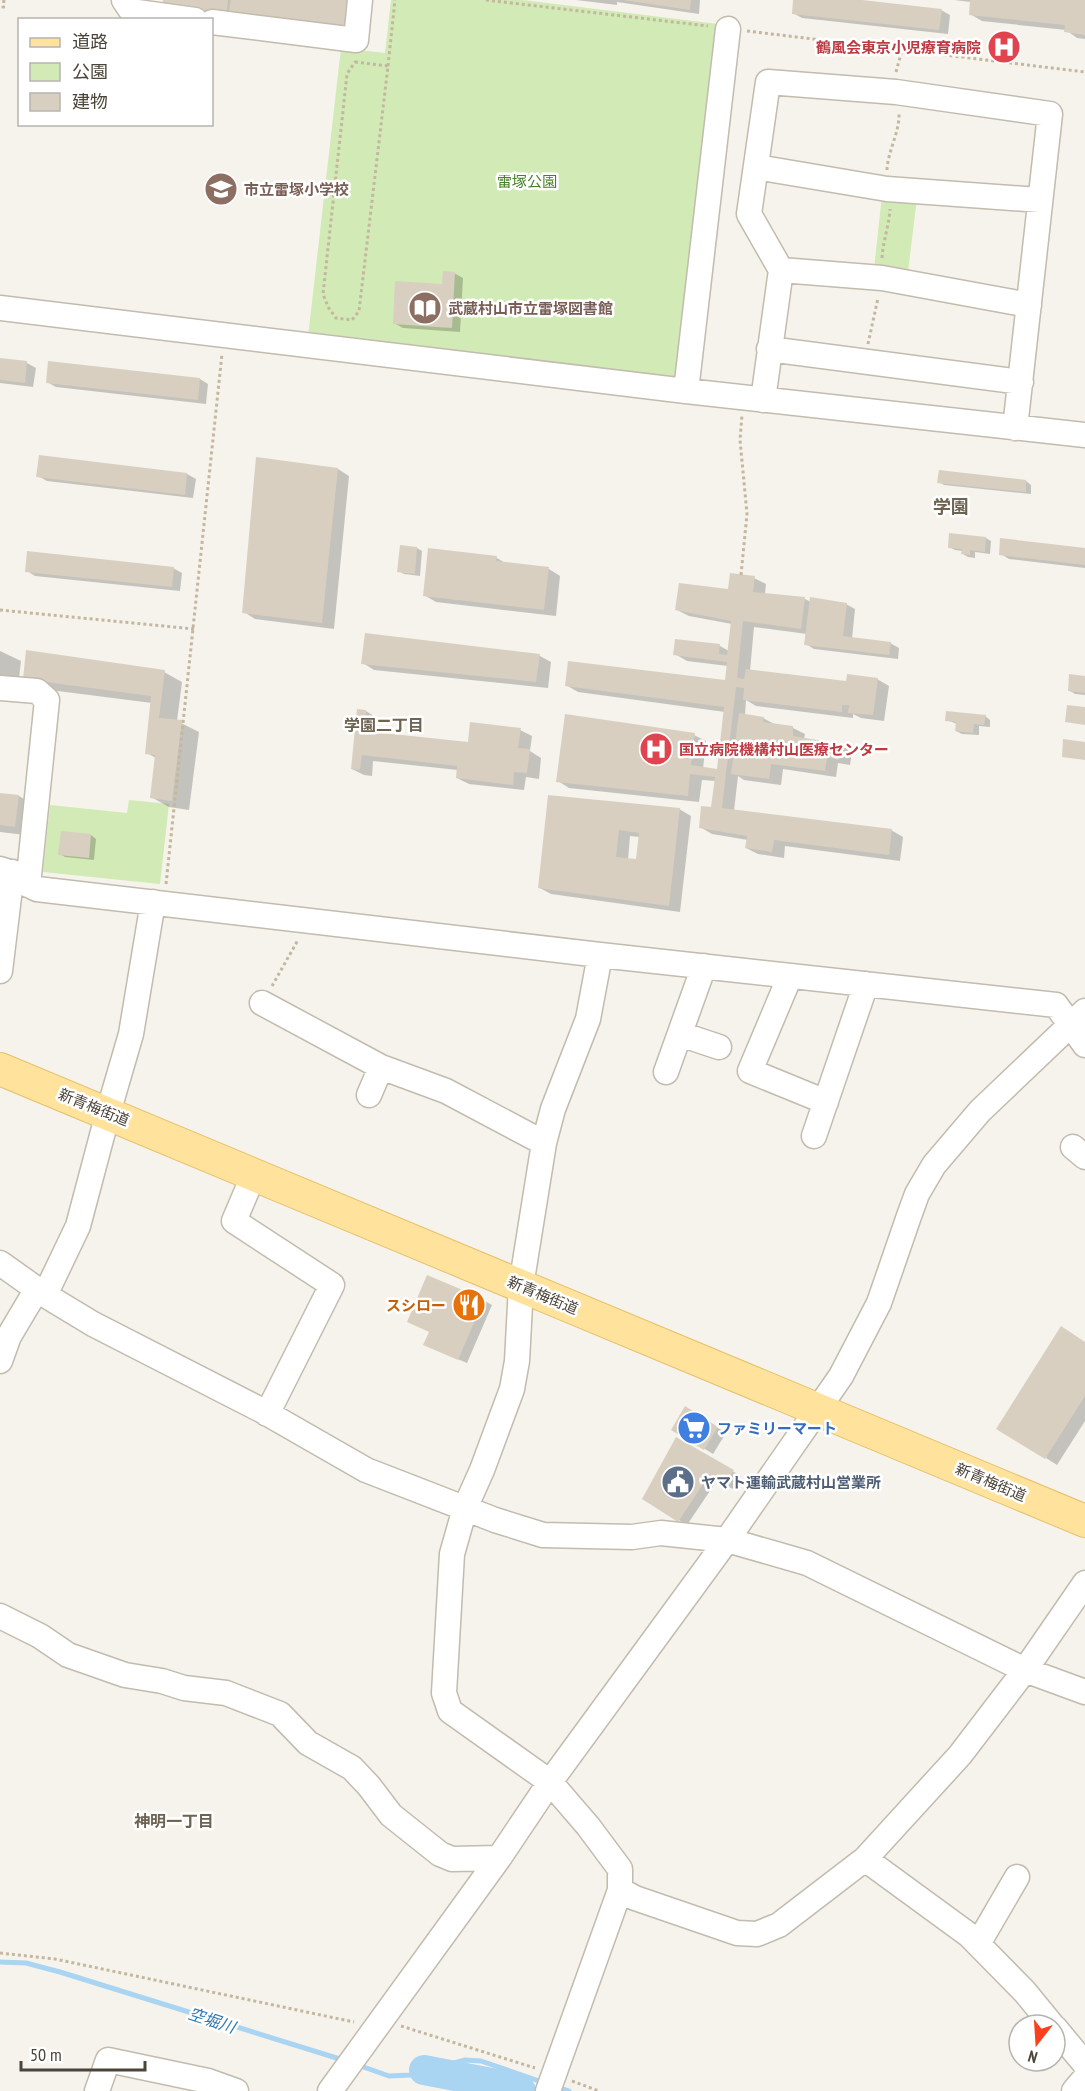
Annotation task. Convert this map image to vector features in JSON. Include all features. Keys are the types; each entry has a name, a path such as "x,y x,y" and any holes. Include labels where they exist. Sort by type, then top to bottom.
{"main road":[{"name":"新青梅街道","path":"0,1069 1085,1521"}],"street":[{"path":"124,0 130,9 137,12 180,18"},
{"path":"213,22 356,40 360,0"},
{"path":"686,391 728,29"},
{"path":"753,404 769,349 781,270 749,214 768,82 896,92 1050,114 1015,428"},
{"path":"756,167 887,189 1040,200"},
{"path":"781,270 882,278 1029,305"},
{"path":"0,308 686,391 753,404 1085,435"},
{"path":"769,349 1021,382"},
{"path":"0,688 37,692 47,700 14,875 0,971"},
{"path":"14,875 37,889 600,955 1056,1005 1078,1017 1085,1045"},
{"path":"45,1295 78,1226 131,1034 158,903"},
{"path":"552,2080 620,1890 620,1869 588,1826 550,1782 450,1711 444,1693 452,1554 465,1508 482,1470 512,1389 517,1361 522,1286 544,1143 553,1109 588,1019 600,955"},
{"path":"666,1072 704,966"},
{"path":"790,976 750,1071 826,1102"},
{"path":"814,1136 866,984"},
{"path":"262,1003 381,1067 446,1090 544,1143"},
{"path":"344,2073 499,1858 550,1782 819,1410 841,1376 879,1303 909,1216 934,1165 950,1143 980,1111 1078,1017"},
{"path":"680,1034 719,1047"},
{"path":"369,1095 381,1067"},
{"path":"254,1174 234,1221 332,1285 267,1414"},
{"path":"0,1263 45,1295 93,1324 267,1414 366,1470 543,1535 632,1537 661,1533 727,1540 807,1563 1025,1670 1085,1692"},
{"path":"0,1361 9,1336 34,1294 45,1295"},
{"path":"620,1890 635,1898 737,1934 757,1934 779,1925 865,1859 960,1755 1025,1670 1085,1583"},
{"path":"0,1616 40,1636 68,1655 125,1676 162,1681 184,1688 226,1693 280,1714 308,1743 352,1768 391,1815 440,1854 452,1859 499,1858"},
{"path":"865,1859 969,1935 1043,2013"},
{"path":"978,1944 1017,1877"},
{"path":"1067,2042 1085,2064"},
{"path":"97,2091 108,2060 208,2081 236,2091"},
{"path":"1074,2091 1085,2078"}],"path":[{"path":"4,0 3,7 7,7"},
{"path":"388,66 355,63 347,75 323,294 336,318 351,320 359,311 388,66 395,0"},
{"path":"486,0 1085,72"},
{"path":"158,903 194,629 224,334"},
{"path":"741,575 747,514 740,440 753,404"},
{"path":"0,610 194,629"},
{"path":"262,1003 309,921"},
{"path":"0,1953 55,1959 378,2026 552,2080 599,2091"}],"green space":[{"name":"雷塚公園","path":"391,0 523,0 734,26 693,381 308,337 341,48 385,53"},
{"path":"882,195 917,198 908,272 874,269"},
{"path":"129,800 169,804 160,884 43,872 50,805 127,813"}],"building":[{"path":"163,0 228,0 226,15 162,6"},
{"path":"231,0 353,0 349,32 228,16"},
{"path":"623,0 691,0 690,10"},
{"path":"793,0 862,0 942,9 939,30 792,14"},
{"path":"970,0 1085,0 1085,35 1064,32 1065,25 969,15"},
{"path":"443,271 455,272 452,328 393,324 395,281 442,284"},
{"path":"0,358 27,361 25,383 0,380"},
{"path":"48,361 200,378 198,400 46,383"},
{"path":"39,455 187,473 185,495 36,477"},
{"path":"256,457 338,468 322,623 242,613"},
{"path":"939,470 1026,480 1026,492 937,483"},
{"path":"949,533 986,537 985,552 970,550 970,555 961,554 962,549 948,548"},
{"path":"1000,538 1085,548 1085,565 999,555"},
{"path":"400,545 417,547 415,574 397,572"},
{"path":"428,548 497,556 496,561 549,567 544,610 423,596"},
{"path":"27,551 174,567 172,587 25,572"},
{"path":"730,573 755,576 753,592 805,597 801,629 743,621 737,678 744,679 746,669 846,681 847,674 878,678 873,715 848,713 849,705 842,705 842,712 743,700 744,688 736,687 722,808 892,829 889,855 774,840 772,852 745,848 747,836 699,828 701,806 711,807 715,777 690,774 688,796 556,782 565,714 695,733 691,765 717,769 724,707 565,686 568,661 725,680 727,662 673,655 675,639 720,644 719,654 727,655 731,621 675,610 679,583 728,589"},
{"path":"810,597 847,603 843,636 891,642 889,655 804,645"},
{"path":"365,633 540,654 536,682 361,664"},
{"path":"26,650 165,670 159,718 182,720 172,801 150,798 155,755 145,754 151,696 23,679"},
{"path":"1069,674 1085,676 1085,693 1068,691"},
{"path":"1067,705 1085,707 1085,725 1065,722"},
{"path":"357,709 366,710 364,731 468,742 470,722 521,728 518,748 530,749 527,773 514,772 513,785 456,778 457,766 362,755 360,770 351,769"},
{"path":"946,711 986,715 984,725 974,724 973,733 955,731 956,722 945,721"},
{"path":"739,713 764,717 763,722 793,726 793,736 841,744 839,760 827,757 825,771 771,764 769,779 731,774"},
{"path":"1063,739 1085,742 1085,760 1062,757"},
{"path":"0,793 19,795 15,827 0,825"},
{"path":"548,795 680,808 669,906 538,888","holes":["619,830 639,833 636,859 616,857"]},
{"path":"61,831 91,834 89,858 58,855"},
{"path":"427,1275 484,1299 458,1360 423,1345 429,1332 407,1322"},
{"path":"1061,1326 1085,1342 1085,1396 1045,1459 996,1429"},
{"name":"ファミリーマート","path":"685,1406 718,1427 704,1450 671,1430"},
{"name":"ヤマト運輸武蔵村山営業所","path":"676,1437 734,1470 724,1486 707,1478 678,1522 642,1499"}],"waterway":[{"name":"空堀川","path":"0,1962 26,1963 60,1972 343,2060"},
{"name":"空堀川","path":"358,2065 389,2076 411,2075 465,2060 481,2061 545,2083"},
{"name":"空堀川","path":"424,2070 507,2086 521,2091"},
{"name":"空堀川","path":"557,2087 569,2091"}],"place":[{"name":"鶴風会東京小児療育病院","path":"1004,47"},
{"name":"市立雷塚小学校","path":"221,189"},
{"name":"武蔵村山市立雷塚図書館","path":"425,308"},
{"name":"国立病院機構村山医療センター","path":"656,749"},
{"name":"スシロー","path":"469,1305"},
{"name":"ファミリーマート","path":"694,1428"},
{"name":"ヤマト運輸武蔵村山営業所","path":"678,1482"}],"district":[{"name":"学園","path":"951,506"},
{"name":"学園二丁目","path":"384,725"},
{"name":"神明一丁目","path":"174,1821"}]}
